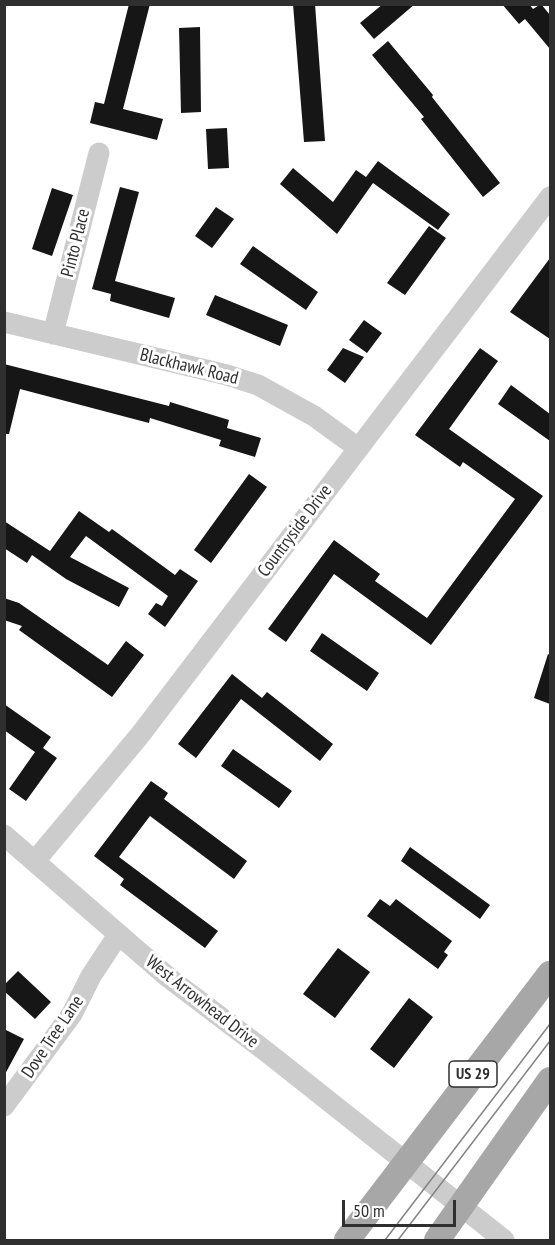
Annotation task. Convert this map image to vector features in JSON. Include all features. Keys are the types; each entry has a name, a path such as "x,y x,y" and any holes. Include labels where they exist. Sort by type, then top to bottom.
{"main road":[{"name":"US 29","path":"347,1240 405,1161 550,974"},
{"path":"437,1240 550,1080"}],"street":[{"name":"Pinto Place","path":"53,334 99,153"},
{"name":"Countryside Drive","path":"35,861 140,735 550,196"},
{"name":"Blackhawk Road","path":"4,322 227,375 258,385 314,416 358,448"},
{"name":"West Arrowhead Drive","path":"4,835 169,978 504,1240"},
{"name":"Dove Tree Lane","path":"4,1106 72,1014 90,975 118,935"}],"building":[{"path":"129,4 150,4 123,109 163,119 157,140 90,123 95,102 104,104"},
{"path":"293,4 315,4 325,141 304,142"},
{"path":"383,4 415,4 374,39 360,23"},
{"path":"502,4 529,4 533,9 541,4 550,15 550,49 525,19 519,24"},
{"path":"200,27 201,112 181,113 179,28"},
{"path":"388,41 433,95 432,97 500,183 483,197 421,119 424,117 372,55"},
{"path":"227,128 229,168 208,169 206,129"},
{"path":"378,161 450,214 438,230 373,183 337,234 280,184 293,168 333,202 356,170 366,177"},
{"path":"120,187 139,192 115,281 175,298 169,318 110,301 111,294 92,289"},
{"path":"52,188 73,195 52,256 32,249"},
{"path":"216,207 234,219 212,248 195,236"},
{"path":"429,226 446,238 405,295 387,283"},
{"path":"253,246 318,292 306,310 240,264"},
{"path":"550,258 550,339 510,312"},
{"path":"215,295 288,325 280,346 206,315"},
{"path":"364,320 382,333 367,353 349,340"},
{"path":"343,348 364,357 345,383 327,370"},
{"path":"480,348 498,361 449,429 543,496 431,645 334,574 286,642 268,629 334,540 380,574 375,581 427,618 515,499 463,462 460,467 415,435"},
{"path":"4,364 169,406 170,402 229,420 227,428 261,438 255,457 219,446 221,440 150,418 149,423 20,389 9,434 4,434"},
{"path":"511,385 550,414 550,441 498,404"},
{"path":"249,474 267,487 211,563 194,550"},
{"path":"79,511 109,532 112,529 175,575 180,569 198,581 165,627 148,614 156,603 162,606 168,596 86,536 70,557 129,588 119,607 66,579 32,555 27,563 4,548 4,521 50,551"},
{"path":"4,598 19,603 108,665 126,641 144,655 112,697 19,630 22,626 4,620"},
{"path":"322,633 379,673 367,691 310,651"},
{"path":"548,654 550,655 550,704 534,698"},
{"path":"232,674 262,698 267,692 333,744 320,761 241,699 196,758 178,744"},
{"path":"4,704 51,737 43,748 57,758 26,801 9,789 35,752 4,730"},
{"path":"233,749 292,791 279,808 221,766"},
{"path":"151,781 168,793 164,799 247,861 234,879 150,816 119,857 218,931 205,948 120,885 124,879 94,856"},
{"path":"410,847 490,905 480,919 401,861"},
{"path":"380,899 390,906 396,899 452,941 444,952 448,955 438,969 367,916"},
{"path":"338,948 370,972 335,1018 303,994"},
{"path":"18,971 51,1002 35,1019 4,991 4,985"},
{"path":"409,998 433,1017 394,1068 370,1049"},
{"path":"4,1029 24,1039 4,1076"}],"tram line":[{"path":"385,1240 550,1024"},
{"path":"398,1240 550,1041"}]}
